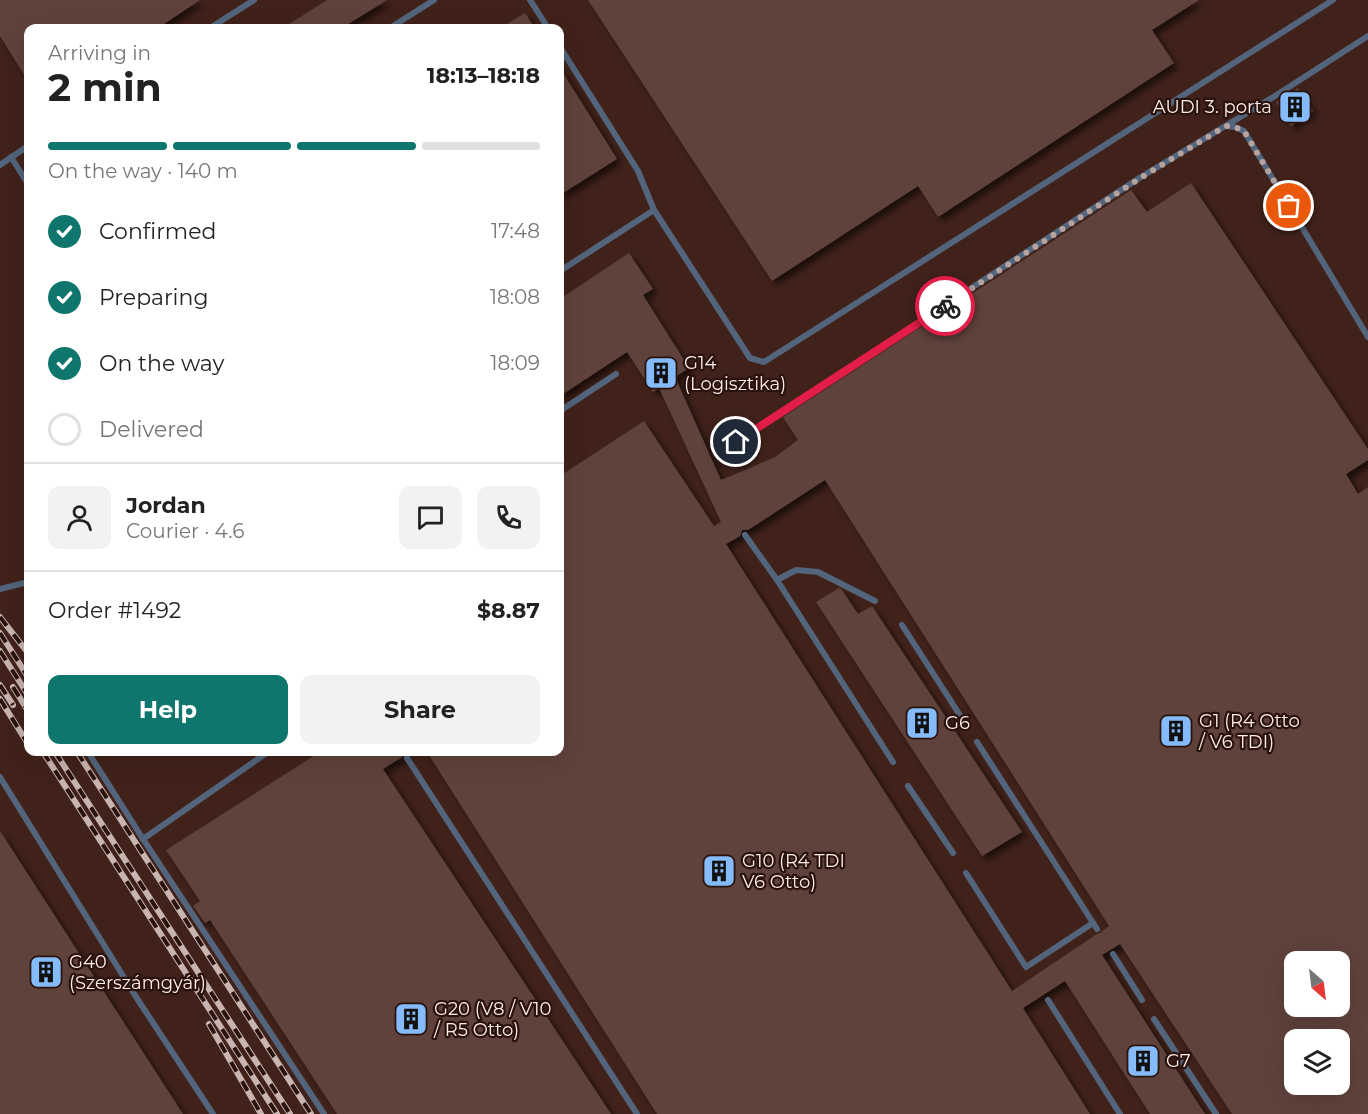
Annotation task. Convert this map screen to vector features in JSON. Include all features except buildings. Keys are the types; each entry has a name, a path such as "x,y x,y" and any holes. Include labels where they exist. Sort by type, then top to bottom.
{"lane":[{"path":"216,24 254,0"},
{"path":"396,24 434,0"},
{"path":"530,0 545,24"},
{"path":"564,53 638,171 654,210 750,358 764,362 1333,0"},
{"path":"736,442 1142,177 1368,36"},
{"path":"1226,126 1244,131 1368,337"},
{"path":"0,165 24,149"},
{"path":"11,158 24,178"},
{"path":"564,268 654,210"},
{"path":"564,408 616,374"},
{"path":"746,535 893,762"},
{"path":"777,580 796,570 818,572 875,601"},
{"path":"0,589 24,583"},
{"path":"902,626 963,720"},
{"path":"966,873 1026,967 1095,926 977,742"},
{"path":"91,756 324,1114"},
{"path":"143,839 262,756"},
{"path":"407,758 637,1114"},
{"path":"0,777 138,1000 213,1114"},
{"path":"908,786 953,853"},
{"path":"1113,954 1142,1000"},
{"path":"1048,1000 1120,1114"},
{"path":"1154,1019 1216,1114"}],"shaded area":[{"path":"0,0 1368,0 1368,1114 0,1114"}],"railway":[{"path":"0,617 24,648"},
{"path":"0,633 24,671"},
{"path":"0,651 24,689"},
{"path":"0,685 13,705"},
{"path":"13,687 24,705"},
{"path":"0,699 24,738"},
{"path":"46,756 277,1114"},
{"path":"58,756 290,1114"},
{"path":"80,756 311,1114"},
{"path":"209,1024 261,1114"}],"way so far":[{"path":"945,306 1142,177 1226,126 1244,131 1289,206"}],"place":[{"name":"AUDI 3. porta","path":"1295,107"},
{"name":"G14 (Logisztika)","path":"661,373"},
{"name":"G6","path":"922,723"},
{"name":"G1 (R4 Otto / V6 TDI)","path":"1176,731"},
{"name":"G10 (R4 TDI V6 Otto)","path":"719,871"},
{"name":"G40 (Szerszámgyár)","path":"46,972"},
{"name":"G20 (V8 / V10 / R5 Otto)","path":"411,1019"},
{"name":"G7","path":"1143,1061"}],"route":[{"path":"736,442 945,306"}]}
